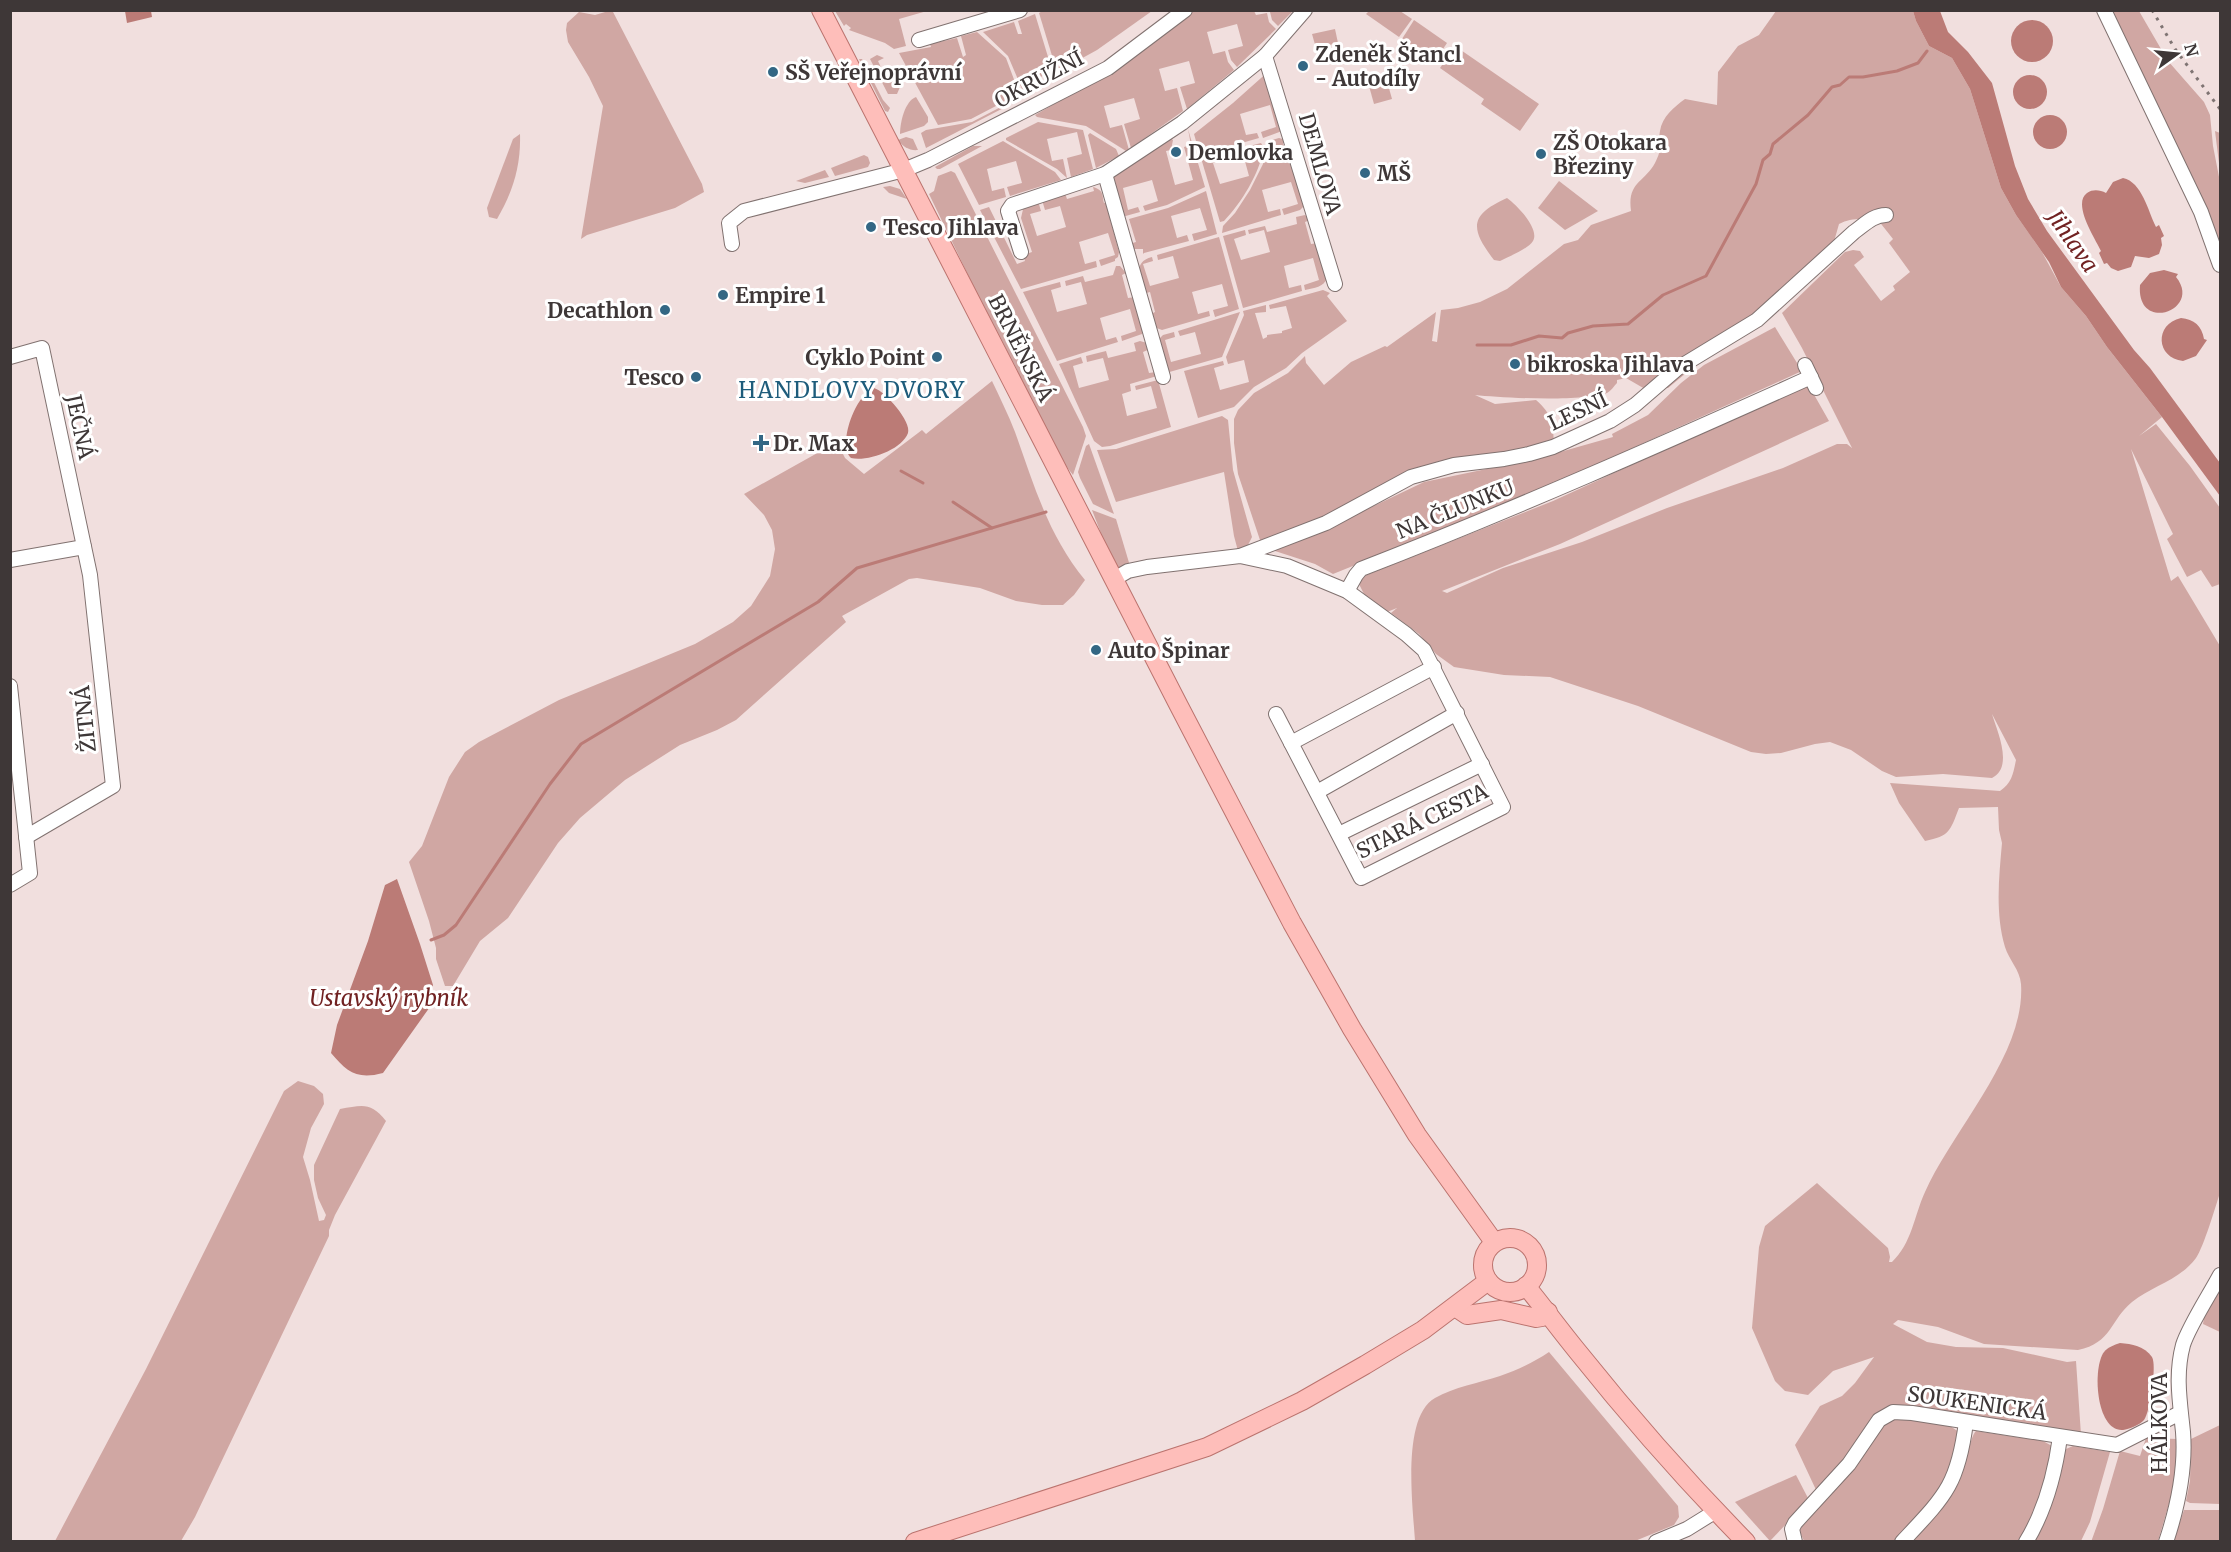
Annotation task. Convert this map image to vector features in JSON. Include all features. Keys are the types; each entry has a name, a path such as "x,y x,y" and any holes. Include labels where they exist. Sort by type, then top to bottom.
{"main road":[{"name":"BRNĚNSKÁ","path":"822,10 1292,923 1352,1029 1417,1135 1494,1242"},
{"path":"1508,1237 1529,1245 1537,1267 1526,1286 1510,1292 1502,1291 1488,1281 1484,1274 1483,1260 1494,1242 1508,1237"},
{"path":"915,1542 1207,1447 1333,1384 1423,1330 1488,1281"},
{"path":"1526,1286 1578,1352 1716,1511 1746,1542"},
{"path":"1455,1307 1467,1315 1501,1310 1536,1318 1548,1312"}],"street":[{"path":"919,40 1020,10"},
{"name":"OKRUŽNÍ","path":"904,171 1108,68 1185,10"},
{"path":"1021,252 1008,211 1012,205 1105,174 1182,123 1265,56 1305,10"},
{"path":"2104,10 2201,212 2220,265"},
{"name":"DEMLOVA","path":"1265,56 1335,284"},
{"path":"732,244 729,223 744,211 904,171"},
{"path":"1105,174 1163,377"},
{"name":"LESNÍ","path":"1240,556 1326,523 1411,477 1454,465 1504,459 1537,452 1610,421 1635,405 1678,368 1757,320 1854,232 1870,220 1886,215"},
{"name":"JEČNÁ","path":"10,357 42,348 84,547"},
{"name":"NA ČLUNKU","path":"1347,591 1361,569 1484,521 1643,453 1811,377"},
{"path":"10,560 84,547"},
{"name":"ŽITNÁ","path":"26,837 113,786 90,575 84,547"},
{"path":"1114,579 1128,571 1147,567 1240,556 1287,566 1347,591"},
{"name":"STARÁ CESTA","path":"1276,714 1362,878 1503,807 1434,667 1420,646 1347,591"},
{"path":"1291,743 1434,667"},
{"path":"10,686 30,873 10,885"},
{"path":"1317,792 1457,713"},
{"name":"STARÁ CESTA","path":"1339,834 1482,764"},
{"name":"HÁLKOVA","path":"2166,1542 2178,1508 2182,1475 2183,1449 2178,1390 2184,1343 2220,1275"},
{"name":"SOUKENICKÁ","path":"1795,1542 1792,1529 1795,1523 1849,1464 1880,1420 1893,1412 2118,1445 2180,1413"},
{"path":"1902,1542 1936,1506 1949,1488 1959,1466 1966,1422"},
{"path":"2026,1542 2045,1502 2056,1468 2060,1437"},
{"path":"1656,1542 1687,1529 1716,1511"}],"shaded area":[{"path":"612,10 702,184 704,192 675,208 587,235 581,239 603,106 568,42 566,30 567,23 579,12 595,15"},
{"path":"1044,10 1152,11 1097,50 1057,72 1039,13"},
{"path":"835,11 927,11 899,19 906,46 894,49 885,43 849,30 851,28 846,24 844,26"},
{"path":"1193,11 1254,11 1256,15 1267,13 1269,22 1276,29 1237,67 1231,60 1228,50 1243,46 1237,24 1207,32 1213,54 1225,51 1228,62 1234,70 1187,109 1180,87 1195,83 1189,61 1159,69 1165,91 1177,88 1183,111 1131,148 1124,124 1140,119 1134,98 1104,106 1110,128 1122,125 1129,150 1126,151 1086,126 1035,115 1103,76"},
{"path":"1293,11 1278,26 1272,20 1270,12"},
{"path":"1369,11 1400,11 1412,19 1399,37 1366,14"},
{"path":"1776,11 1913,11 1929,46 1952,58 1970,89 2001,188 2016,215 2042,252 2061,287 2086,316 2107,347 2162,417 2139,436 2156,424 2220,508 2220,584 2212,587 2201,570 2187,577 2167,539 2173,534 2131,449 2171,581 2178,576 2220,646 2220,1193 2202,1245 2196,1258 2182,1272 2132,1302 2098,1342 2078,1350 1984,1344 1938,1327 1898,1320 1893,1324 1927,1342 1956,1347 2003,1348 2067,1362 2076,1361 2081,1435 1891,1406 1878,1414 1860,1440 1817,1492 1795,1445 1820,1406 1842,1396 1855,1383 1874,1357 1833,1371 1808,1395 1785,1391 1775,1381 1752,1328 1759,1247 1765,1226 1817,1183 1888,1248 1889,1262 1899,1255 1904,1246 1921,1201 1937,1168 2000,1064 2012,1037 2019,1011 2021,984 2019,974 2005,947 2000,921 2002,843 1998,807 1959,808 1948,831 1940,837 1925,841 1899,803 1890,783 2000,791 2010,781 2016,760 1992,714 2003,757 1999,773 1992,778 1943,774 1896,777 1882,771 1851,750 1830,742 1781,753 1751,752 1638,706 1550,677 1504,675 1454,667 1436,654 1419,634 1391,613 1397,608 1387,612 1365,596 1359,584 1364,576 1553,501 1808,384 1829,421 1560,544 1442,591 1447,593 1503,568 1582,542 1667,508 1783,468 1837,444 1847,444 1852,448 1782,313 1845,252 1853,250 1860,251 1864,257 1854,265 1881,301 1895,290 1893,286 1910,272 1889,243 1893,239 1878,220 1853,219 1839,224 1833,245 1731,336 1668,388 1645,389 1626,378 1617,380 1617,383 1607,393 1580,398 1475,395 1495,404 1536,400 1548,414 1552,424 1554,443 1518,464 1613,437 1612,434 1648,415 1681,383 1704,365 1775,327 1802,371 1534,493 1333,574 1315,564 1275,551 1274,546 1285,537 1260,540 1238,474 1234,443 1234,419 1238,410 1254,393 1288,373 1305,356 1306,363 1324,385 1351,362 1387,347 1436,312 1432,341 1437,342 1441,310 1480,302 1507,289 1564,244 1578,240 1591,225 1631,211 1630,201 1634,188 1651,170 1658,157 1661,126 1666,117 1685,99 1717,105 1718,72 1738,46 1759,35","holes":["1444,464 1501,466 1424,482 1357,514"]},
{"path":"2109,11 2139,11 2168,61 2204,102 2210,115 2220,182 2220,254"},
{"path":"1035,14 1052,70 1042,76 1032,88 1025,91 1022,89 1008,56 983,32 1014,22 1018,34 1022,34 1018,21"},
{"path":"1414,20 1447,43 1435,61 1402,39"},
{"path":"1335,29 1338,43 1316,48 1312,34"},
{"path":"977,32 1006,58 1019,93 971,119 938,125 899,53 931,47 930,44 957,38 963,57 966,55 961,36"},
{"path":"1455,46 1539,104 1520,131 1481,104 1484,99 1440,68"},
{"path":"877,55 884,58 878,61 887,80 894,77 896,81 898,80 900,87 897,94 888,94 870,59"},
{"path":"859,59 862,59 883,100 890,108 888,112 885,111"},
{"path":"1270,70 1282,131 1263,138 1261,132 1276,127 1270,105 1240,114 1246,135 1257,133 1259,138 1200,155 1194,134"},
{"path":"1387,81 1392,99 1374,104 1369,86"},
{"path":"916,97 928,117 928,122 924,126 900,134 906,107"},
{"path":"1020,97 1023,98 926,148 921,133 926,130 972,122"},
{"path":"1038,122 1083,130 1093,169 1071,177 1067,158 1082,154 1077,132 1047,139 1052,161 1063,159 1067,178 1057,169 1006,140"},
{"path":"1188,129 1205,187 1167,205 1145,211 1143,206 1158,201 1152,180 1123,188 1128,210 1138,207 1140,212 1122,217 1113,179 1116,174 1170,138 1173,140 1171,150 1166,151 1175,185 1193,180 1184,147 1191,145"},
{"path":"2215,131 2220,133 2220,171"},
{"path":"1090,133 1116,149 1119,156 1096,168 1088,135"},
{"path":"520,134 519,157 512,188 497,219 489,217 487,208 513,139"},
{"path":"906,137 913,139 918,150 907,148 898,140"},
{"path":"1279,138 1290,141 1283,143 1289,164 1296,163 1305,205 1300,210 1284,215 1282,209 1298,204 1291,182 1262,190 1268,212 1280,209 1281,215 1222,233 1223,226 1235,213 1250,190 1263,164 1268,145 1272,140"},
{"path":"1003,141 1055,172 1061,180 1010,196 1007,187 1022,183 1016,161 987,169 992,191 1004,188 1006,197 979,205 958,164"},
{"path":"1261,143 1264,148 1262,158 1254,178 1237,205 1224,221 1220,222 1201,158 1223,152 1225,159 1213,163 1220,184 1249,176 1243,154 1228,158 1226,152"},
{"path":"973,146 982,146 940,169 935,167"},
{"path":"864,155 868,157 870,163 868,167 835,176 831,168"},
{"path":"825,170 829,177 805,183 796,181"},
{"path":"951,171 955,173 1083,427 1086,436 1073,475 1059,457 1027,395 1018,372 929,194 934,191 938,176"},
{"path":"1559,181 1598,211 1565,230 1538,208"},
{"path":"890,186 900,189 907,199 889,193 883,187"},
{"path":"1093,187 1101,191 1104,203 1106,203 1119,252 1118,257 1115,261 1101,266 1099,260 1115,255 1108,233 1079,242 1085,264 1096,261 1097,267 1021,289 980,210 989,207 1017,264 1025,261 1023,255 1032,252 1021,218 1024,205 1038,201 1041,211 1030,214 1037,236 1066,227 1060,206 1045,210 1042,200 1065,193 1067,199 1094,191"},
{"path":"1206,191 1217,234 1194,241 1192,234 1207,230 1200,208 1171,216 1177,238 1187,235 1189,241 1143,254 1143,249 1133,249 1129,244 1136,242 1129,219 1168,208"},
{"path":"1507,198 1526,218 1534,236 1533,241 1527,247 1500,261 1494,260 1486,249 1477,224 1486,210"},
{"path":"1305,215 1310,220 1305,222 1311,244 1318,243 1326,281 1318,287 1305,290 1304,285 1319,280 1313,258 1284,266 1289,288 1301,285 1302,291 1243,308 1223,236 1245,230 1246,235 1234,239 1241,260 1270,252 1264,230 1249,234 1248,230 1265,226 1267,232 1297,224 1296,217"},
{"path":"1219,237 1239,309 1215,317 1213,310 1228,306 1222,284 1192,292 1198,314 1209,311 1210,316 1162,330 1154,327 1149,315 1155,312 1150,292 1143,294 1139,277 1142,263 1152,257 1153,261 1143,264 1150,286 1179,278 1173,256 1158,260 1157,255"},
{"path":"1116,266 1120,266 1126,273 1122,275 1128,298 1135,297 1144,331 1142,334 1122,341 1121,336 1136,331 1130,309 1100,318 1106,340 1116,337 1118,342 1057,361 1023,292 1060,282 1061,287 1051,290 1057,312 1087,304 1081,282 1066,286 1065,281 1083,276 1085,282 1113,275"},
{"path":"1323,290 1330,293 1327,296 1347,321 1302,353 1286,368 1254,387 1234,407 1198,418 1184,371 1223,361 1224,365 1214,368 1220,390 1249,382 1244,360 1228,364 1226,357 1244,315 1243,311 1266,305 1266,312 1255,313 1263,339 1267,335 1282,333 1292,328 1286,306 1270,309 1269,305"},
{"path":"1240,312 1222,357 1166,373 1159,339 1163,335 1174,332 1175,337 1165,340 1171,362 1201,354 1195,332 1180,336 1178,331"},
{"path":"1140,341 1147,343 1150,349 1143,352 1149,373 1156,372 1157,376 1130,384 1131,391 1122,394 1127,416 1157,408 1151,386 1136,390 1135,386 1158,380 1171,427 1102,447 1094,441 1059,364 1081,357 1083,363 1073,366 1079,388 1109,380 1103,358 1087,362 1086,356 1106,351 1108,358 1136,351 1134,343"},
{"path":"992,381 1012,425 1043,509 1061,545 1085,580 1074,595 1063,605 1042,605 1016,601 980,588 917,578 909,579 842,616 846,622 736,720 680,745 625,780 580,818 558,843 508,918 480,941 453,986 445,986 436,959 436,948 429,921 409,862 422,846 449,777 465,752 479,742 559,700 695,644 733,622 751,606 770,576 775,549 772,530 764,515 744,494 837,442 845,458 864,474 922,430 926,434"},
{"path":"1222,416 1228,420 1233,470 1252,537 1247,547 1238,551 1224,472 1116,502 1097,450 1116,449"},
{"path":"1089,444 1114,514 1093,504 1080,478 1078,472 1086,446"},
{"path":"1092,510 1116,519 1130,566 1128,569 1118,568 1107,549"},
{"path":"298,1081 314,1086 323,1094 324,1104 311,1128 303,1157 319,1221 324,1220 326,1215 318,1198 314,1180 314,1165 340,1109 366,1106 376,1111 386,1121 335,1215 329,1236 195,1517 181,1541 55,1541 146,1369 284,1091"},
{"path":"2220,1279 2220,1332 2203,1324 2208,1292"},
{"path":"1549,1352 1678,1506 1679,1517 1674,1525 1635,1541 1415,1541 1411,1486 1413,1443 1417,1424 1424,1408 1442,1394 1513,1371"},
{"path":"1900,1418 1950,1426 1959,1432 1950,1473 1923,1512 1894,1541 1804,1541 1799,1530 1801,1526 1855,1468 1885,1424 1890,1420"},
{"path":"2220,1425 2220,1504 2190,1503 2186,1501 2190,1481 2191,1439"},
{"path":"1976,1431 2043,1441 2052,1446 2053,1451 2038,1507 2020,1541 1911,1542 1954,1492"},
{"path":"2146,1438 2178,1439 2176,1480 2158,1541 2091,1542 2120,1451 2140,1456"},
{"path":"2073,1446 2110,1452 2090,1522 2081,1541 2033,1542 2053,1500 2064,1453 2066,1449"},
{"path":"1796,1475 1809,1500 1770,1541 1735,1502"},
{"path":"2184,1510 2220,1510 2220,1541 2173,1542"}],"water":[{"path":"125,11 151,11 152,17 127,23"},
{"path":"1913,11 1940,11 1948,32 1968,52 1992,83 2015,166 2028,199 2047,231 2220,463 2220,496 2086,316 2061,287 2049,262 2016,215 2001,188 1970,89 1952,58 1929,46"},
{"path":"2032,20 2040,21 2047,26 2052,33 2052,49 2047,56 2040,61 2032,62 2024,61 2017,56 2012,49 2011,41 2012,33 2017,26 2024,21"},
{"path":"2030,75 2042,80 2047,92 2042,104 2030,109 2018,104 2013,92 2018,80"},
{"path":"2050,115 2062,120 2067,132 2062,144 2050,149 2038,144 2033,132 2038,120"},
{"path":"2123,178 2130,181 2140,191 2156,227 2159,225 2164,236 2161,238 2162,245 2159,254 2149,258 2135,256 2131,267 2118,271 2107,263 2104,264 2099,253 2101,251 2083,213 2082,205 2087,193 2096,190 2106,193 2113,182"},
{"path":"2164,270 2178,274 2176,277 2182,289 2181,299 2167,312 2157,313 2148,309 2142,300 2140,285 2150,273"},
{"path":"2181,318 2197,324 2204,339 2207,340 2196,356 2183,361 2174,359 2168,354 2163,348 2162,341 2166,327 2172,321"},
{"path":"874,388 885,395 897,408 906,422 908,433 899,445 883,453 866,458 851,458 846,442 850,420 867,392"},
{"name":"Ustavský rybník","path":"397,879 433,985 432,1004 383,1073 359,1075 348,1070 331,1053 337,1025 368,941 385,885"},
{"path":"2120,1343 2145,1350 2152,1357 2154,1369 2150,1399 2144,1420 2140,1424 2123,1430 2114,1428 2107,1421 2099,1398 2098,1384 2100,1360 2104,1352 2109,1347"}],"waterway":[{"path":"1477,345 1511,345 1539,336 1562,338 1568,333 1593,326 1628,324 1663,295 1706,276 1756,184 1763,160 1770,154 1773,144 1808,115 1832,87 1840,85 1849,77 1897,71 1918,63 1927,51"},
{"path":"901,471 923,483"},
{"path":"953,502 992,528"},
{"path":"431,940 444,935 456,925 550,784 581,744 818,602 857,568 1046,512"}],"railway":[{"path":"2152,10 2175,49 2220,109"}],"place":[{"name":"Zdeněk Štancl - Autodíly","path":"1303,66"},
{"name":"SŠ Veřejnoprávní","path":"773,72"},
{"name":"Demlovka","path":"1176,152"},
{"name":"ZŠ Otokara Březiny","path":"1541,154"},
{"name":"MŠ","path":"1365,173"},
{"name":"Tesco Jihlava","path":"871,227"},
{"name":"Empire 1","path":"723,295"},
{"name":"Decathlon","path":"665,310"},
{"name":"Cyklo Point","path":"937,357"},
{"name":"bikroska Jihlava","path":"1515,364"},
{"name":"Tesco","path":"696,377"},
{"name":"Dr. Max","path":"761,443"},
{"name":"Auto Špinar","path":"1096,650"}],"district":[{"name":"HANDLOVY DVORY","path":"852,390"}],"water label":[{"name":"Jihlava","path":"2073,241"}]}
